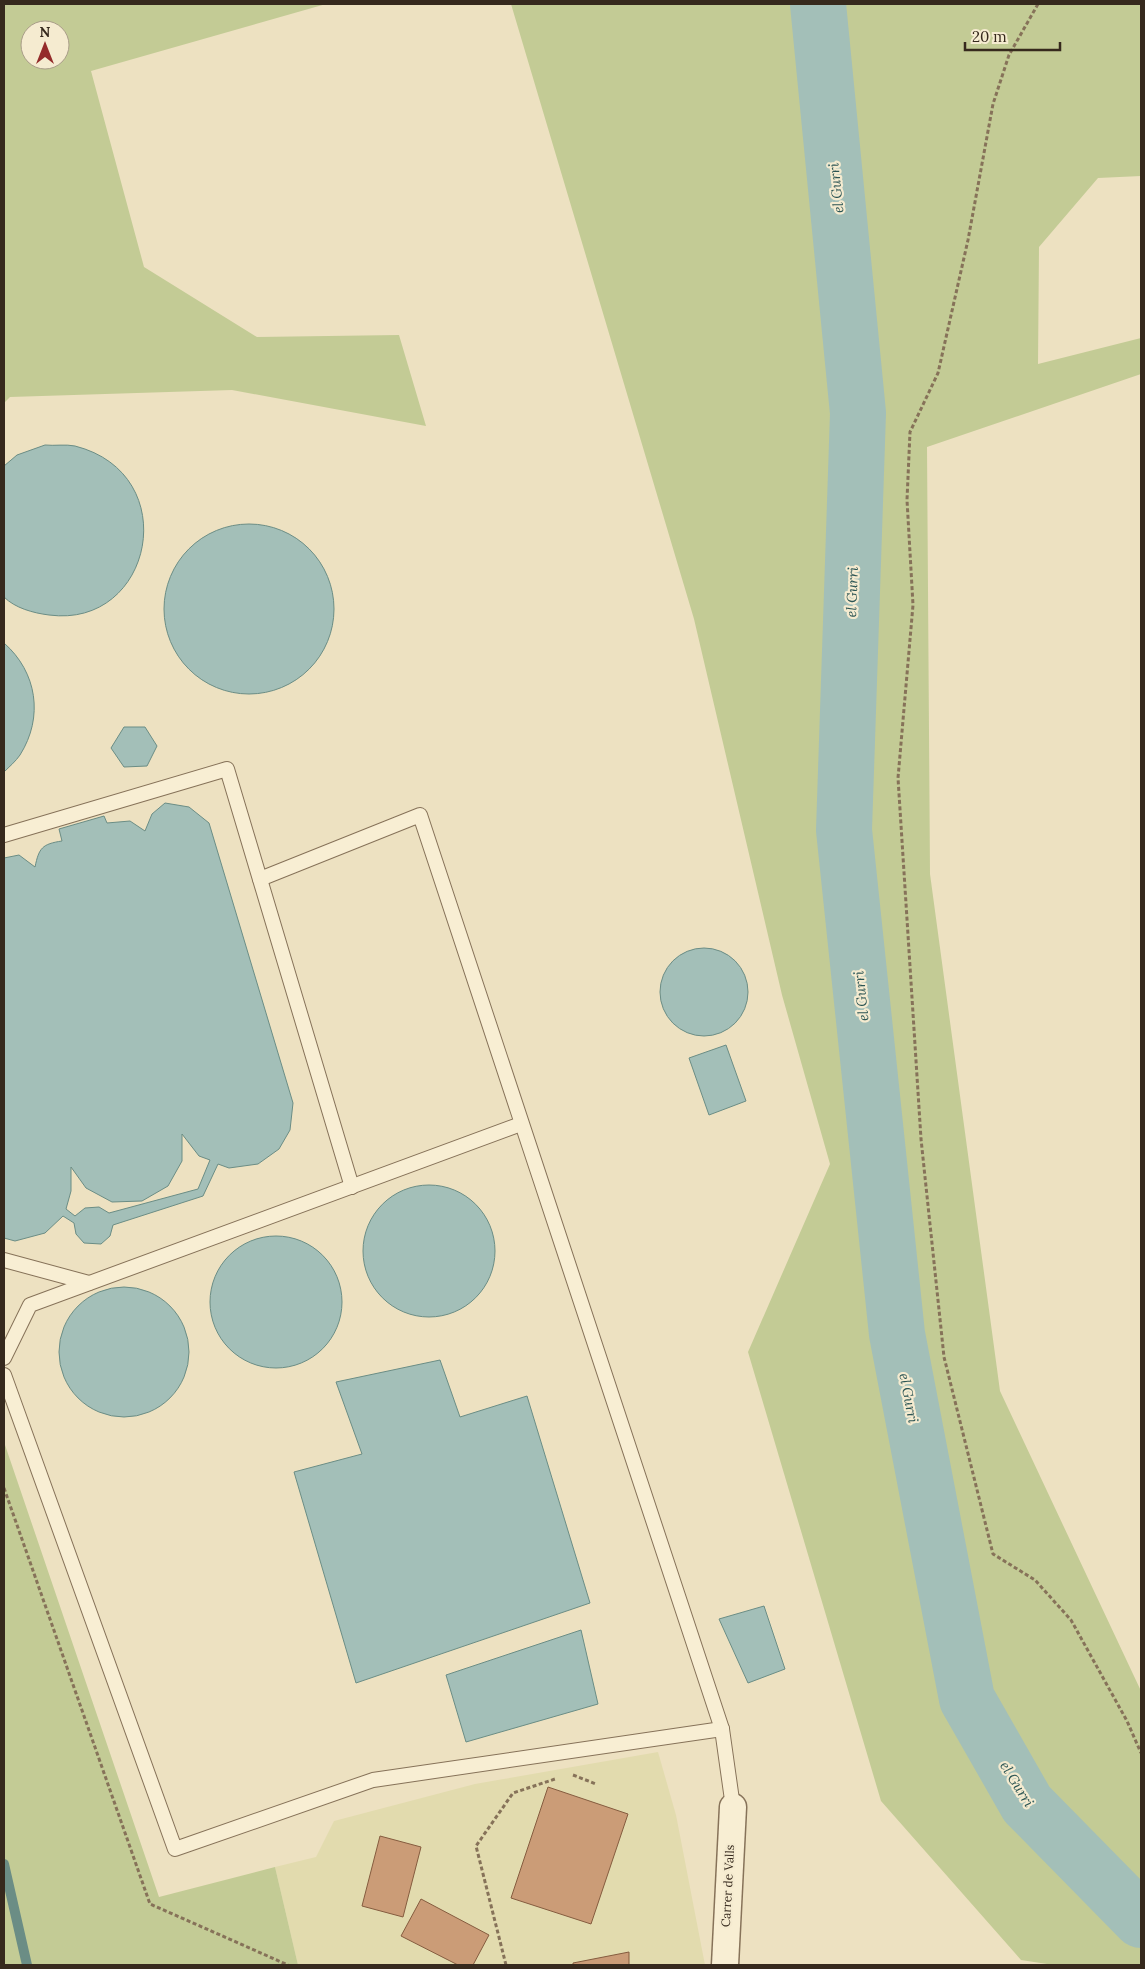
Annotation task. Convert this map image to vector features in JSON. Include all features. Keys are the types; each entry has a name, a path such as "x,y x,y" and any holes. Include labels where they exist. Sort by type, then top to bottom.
{"street":[{"name":"Carrer de Valls","path":"725,1965 733,1807"}],"lane":[{"path":"4,835 227,769 352,1187"},
{"path":"260,878 420,815 722,1729 733,1807"},
{"path":"4,1358 30,1305 521,1124"},
{"path":"4,1260 89,1283"},
{"path":"4,1375 175,1849 372,1780 722,1729"}],"path":[{"path":"1038,4 1009,55 992,104 968,240 938,373 910,432 907,500 913,605 898,778 921,1139 944,1357 992,1554 1034,1580 1071,1620 1127,1721 1141,1753"},
{"path":"4,1488 150,1904 288,1965"},
{"path":"571,1774 596,1784"},
{"path":"506,1965 476,1846 513,1793 562,1777"}],"shaded area":[{"path":"658,1752 676,1815 705,1965 298,1965 275,1867 316,1857 334,1821 475,1784"}],"green space":[{"path":"4,4 326,4 91,71 144,267 257,337 399,335 426,426 232,390 10,397 4,403"},
{"path":"511,4 1141,4 1141,176 1098,178 1039,247 1038,364 1141,338 1141,374 927,447 930,874 1000,1391 1141,1691 1141,1965 1049,1965 1021,1960 881,1801 748,1352 830,1164 782,995 694,619"},
{"path":"4,1442 159,1897 275,1867 298,1965 4,1965"}],"water":[{"path":"45,445 75,446 110,462 132,486 143,515 142,546 132,575 112,598 84,613 49,615 37,613 19,607 4,597 4,466 17,455"},
{"path":"241,524 257,524 282,530 303,543 315,555 328,576 334,609 328,642 315,663 303,675 282,688 257,694 241,694 216,688 195,675 183,663 170,642 164,617 164,601 170,576 183,555 195,543 216,530"},
{"path":"4,643 24,667 30,681 34,711 28,740 18,757 4,772"},
{"path":"124,727 145,727 157,746 147,766 124,767 111,748"},
{"path":"165,803 189,807 209,823 293,1103 290,1130 279,1149 258,1164 229,1168 218,1164 203,1196 113,1225 110,1236 101,1244 84,1243 76,1234 74,1223 63,1216 45,1233 15,1241 4,1238 4,858 19,855 35,867 42,848 62,841 59,829 104,816 107,823 130,821 145,831 152,814","holes":["182,1134 199,1156 210,1160 198,1189 109,1213 99,1207 85,1208 75,1216 66,1209 71,1191 71,1167 86,1188 112,1202 142,1201 168,1186 182,1161"]},
{"path":"704,948 721,952 735,961 744,975 748,992 744,1009 735,1023 721,1032 704,1036 687,1032 673,1023 664,1009 660,992 664,975 673,961 687,952"},
{"path":"726,1045 746,1101 709,1115 689,1058"},
{"path":"429,1185 442,1186 454,1190 476,1204 490,1226 494,1238 494,1264 490,1276 476,1298 454,1312 442,1316 429,1317 416,1316 404,1312 382,1298 368,1276 364,1264 363,1251 364,1238 368,1226 382,1204 404,1190 416,1186"},
{"path":"276,1236 301,1241 312,1247 322,1256 331,1266 337,1277 342,1302 337,1327 331,1338 322,1348 312,1357 301,1363 276,1368 251,1363 240,1357 230,1348 221,1338 215,1327 210,1302 215,1277 221,1266 230,1256 240,1247 251,1241"},
{"path":"124,1287 137,1288 149,1292 170,1306 184,1327 188,1339 188,1365 184,1377 170,1398 149,1412 137,1416 124,1417 111,1416 99,1412 78,1398 64,1377 60,1365 59,1352 60,1339 64,1327 78,1306 99,1292 111,1288"},
{"path":"440,1360 460,1417 527,1396 590,1603 356,1683 294,1472 362,1454 336,1382"},
{"path":"764,1606 785,1669 748,1683 719,1619"},
{"path":"581,1630 598,1704 466,1742 446,1675"}],"building":[{"path":"548,1787 628,1814 591,1924 511,1898"},
{"path":"380,1836 421,1847 403,1917 362,1906"},
{"path":"421,1899 489,1935 473,1965 458,1965 401,1936"},
{"path":"629,1952 629,1965 573,1965 573,1963"}],"waterway":[{"name":"el Gurri","path":"818,4 858,413 844,830 897,1334 967,1699 1027,1804 1141,1920"},
{"path":"4,1864 27,1965"}]}
